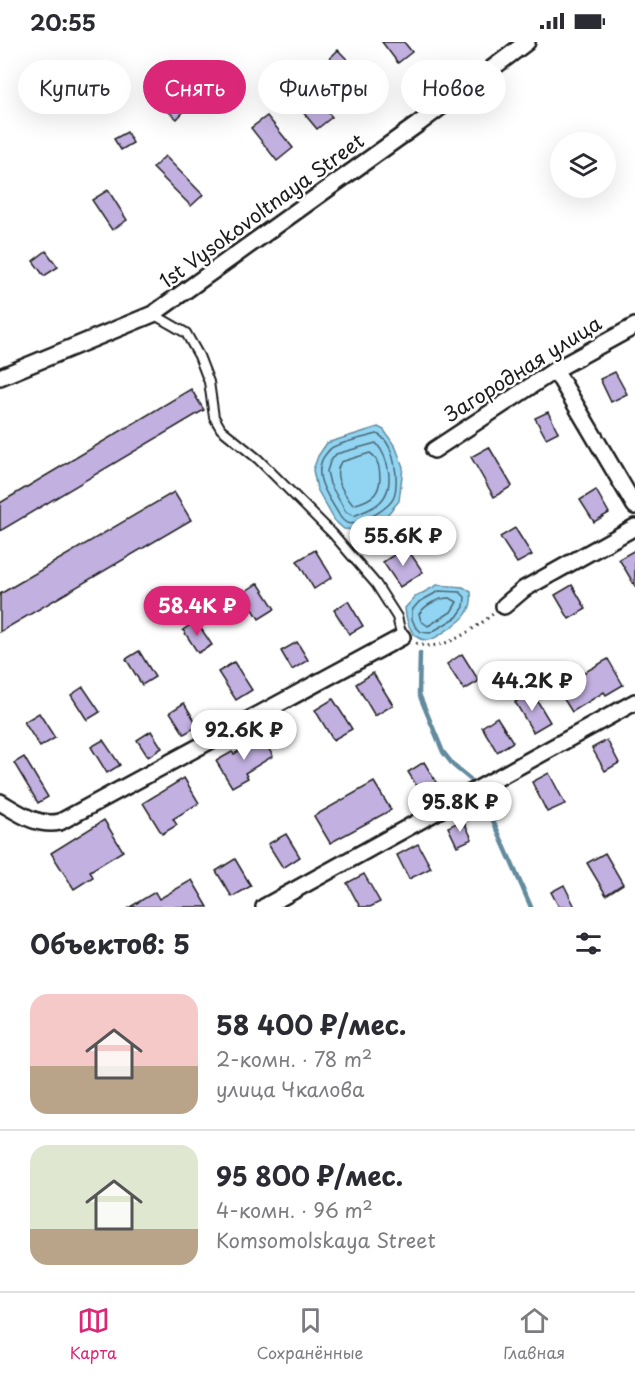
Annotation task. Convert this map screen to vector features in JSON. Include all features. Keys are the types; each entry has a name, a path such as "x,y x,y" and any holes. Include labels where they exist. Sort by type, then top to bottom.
{"street":[{"name":"1st Vysokovoltnaya Street","path":"0,377 153,314 418,124 527,42"},
{"name":"Загородная улица","path":"434,450 555,370 635,326"},
{"path":"555,370 635,506"},
{"path":"504,606 524,589 635,527"},
{"path":"0,802 45,824 60,822 402,637"},
{"path":"264,907 635,702"}],"lane":[{"path":"153,314 186,333 199,356 209,382 214,417 221,429 258,459 333,534 376,584 397,617 402,637"}],"path":[{"path":"402,637 421,645 436,647 474,629 504,606"}],"water":[{"path":"378,427 384,430 396,448 403,467 399,501 386,516 356,530 344,529 335,521 317,489 313,470 318,456 327,443"},
{"path":"437,585 463,587 471,592 470,606 465,616 438,636 432,639 420,639 415,636 409,626 405,608 415,597"}],"building":[{"path":"382,42 404,42 412,52 398,63"},
{"path":"338,50 348,60 328,60"},
{"path":"171,114 182,114 177,119"},
{"path":"304,114 329,114 332,117 317,129"},
{"path":"267,116 293,148 277,161 251,128"},
{"path":"127,132 133,143 121,150 114,139"},
{"path":"165,156 203,195 191,206 153,168"},
{"path":"108,190 127,220 112,230 92,200"},
{"path":"46,251 58,267 44,276 33,261"},
{"path":"615,372 627,394 611,402 600,379"},
{"path":"191,389 204,410 0,531 0,503"},
{"path":"548,412 558,432 546,438 535,418"},
{"path":"489,447 512,486 494,497 471,457"},
{"path":"596,490 609,513 594,522 580,500"},
{"path":"174,492 191,520 0,632 0,594"},
{"path":"515,528 532,555 517,563 500,537"},
{"path":"406,547 423,572 400,587 383,562"},
{"path":"315,550 332,577 314,589 297,561"},
{"path":"635,550 635,586 619,559"},
{"path":"258,583 275,609 259,619 243,593"},
{"path":"572,585 586,609 569,619 555,595"},
{"path":"348,601 363,626 349,634 334,610"},
{"path":"196,621 212,645 198,653 183,630"},
{"path":"297,642 308,660 292,670 281,651"},
{"path":"139,651 155,677 142,685 126,659"},
{"path":"462,654 479,681 464,690 447,664"},
{"path":"608,659 623,685 606,695 604,692 572,712 557,688"},
{"path":"234,662 252,690 236,700 218,672"},
{"path":"373,673 393,705 375,716 356,684"},
{"path":"83,687 100,712 87,720 71,695"},
{"path":"532,692 550,722 533,732 515,702"},
{"path":"333,699 352,729 333,740 315,710"},
{"path":"184,703 198,726 184,734 170,712"},
{"path":"39,713 55,738 40,747 24,722"},
{"path":"497,717 513,742 497,752 482,727"},
{"path":"151,731 162,748 148,757 137,740"},
{"path":"262,737 273,756 245,773 248,778 232,787 216,761 232,752 234,754"},
{"path":"103,740 120,765 107,773 91,747"},
{"path":"607,740 619,763 605,771 592,748"},
{"path":"24,757 48,797 38,803 14,763"},
{"path":"424,762 437,784 422,794 408,772"},
{"path":"549,773 565,804 547,812 532,782"},
{"path":"184,778 199,803 173,819 177,825 162,834 143,803"},
{"path":"374,782 391,810 330,843 314,816"},
{"path":"104,820 123,851 90,871 93,877 74,889 51,853"},
{"path":"463,820 472,839 457,846 448,827"},
{"path":"286,834 300,857 283,868 268,844"},
{"path":"418,844 431,868 409,879 397,855"},
{"path":"605,853 623,884 606,895 587,863"},
{"path":"235,859 251,886 232,897 216,871"},
{"path":"364,874 380,902 370,907 360,907 347,883"},
{"path":"192,880 208,907 130,907 155,892 159,899"},
{"path":"564,885 575,907 559,907 551,892"}],"waterway":[{"path":"420,653 419,694 443,752 454,766 470,779"},
{"path":"484,800 531,907"}]}
